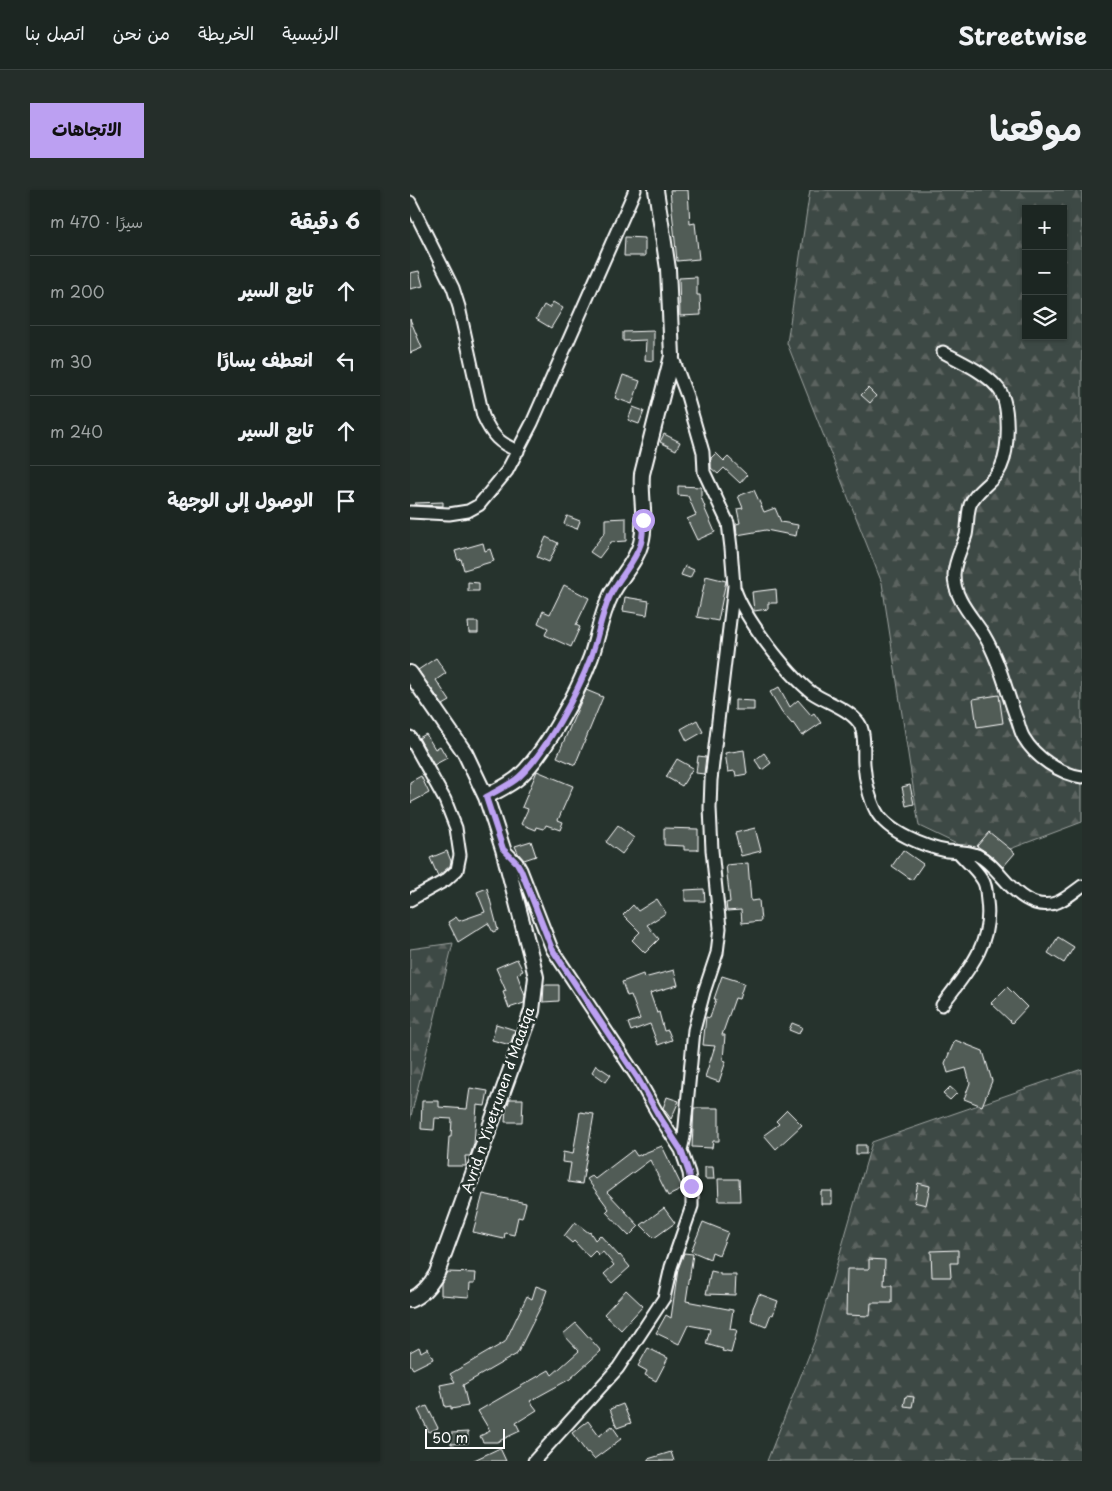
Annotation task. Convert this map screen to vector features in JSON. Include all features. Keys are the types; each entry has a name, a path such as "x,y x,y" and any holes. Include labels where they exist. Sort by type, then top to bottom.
{"main road":[{"path":"486,797 517,779 530,766 545,746 584,674 611,595 637,554 642,541 643,520 640,491 642,474 672,356 668,269 656,190"},
{"name":"Avrid n Yivetṛunen d Maatqa","path":"410,674 465,753 486,797 503,849 536,977 532,1011 437,1273 425,1290 410,1300"}],"street":[{"path":"410,512 449,514 468,512 479,505 507,471 610,251 635,190"},
{"path":"410,202 453,288 459,307 483,416 496,439 518,451"},
{"path":"943,352 986,376 999,388 1006,401 1007,418 1001,468 996,476 974,497 969,506 966,534 955,566 956,588 968,614 984,636 1001,671 1024,738 1042,758 1059,770 1082,777"},
{"path":"672,356 687,396 704,452 704,472 728,523 734,586 711,780 710,808 720,928 716,953 694,1030 684,1137 681,1150"},
{"path":"734,586 740,604 793,676 813,694 838,706 859,723 863,737 864,766 871,798 880,817 896,830 932,848 959,853 966,852 978,856 1022,897 1034,903 1060,902 1082,886"},
{"path":"410,737 445,800 456,828 460,855 458,870 446,880 410,900"},
{"path":"503,849 517,863 521,870 552,949 637,1077 681,1150 689,1173 692,1195 692,1206 670,1267 664,1298 618,1368 534,1461"},
{"path":"942,1005 975,960 985,940 987,926 988,908 984,883 959,853"}],"green space":[{"path":"810,190 1082,190 1082,822 986,858 919,826 882,583 787,343"},
{"path":"453,943 410,1120 410,949"},
{"path":"1082,1069 1082,1461 767,1461 815,1340 872,1142"}],"building":[{"path":"670,190 688,190 690,224 695,223 699,259 677,261"},
{"path":"625,237 645,238 645,256 624,256"},
{"path":"419,271 423,286 410,289 410,273"},
{"path":"697,277 697,295 700,295 701,315 680,316 679,278"},
{"path":"553,302 563,308 551,328 536,319 544,305 549,308"},
{"path":"410,319 422,348 410,353"},
{"path":"654,331 654,361 645,360 646,340 623,341 623,332"},
{"path":"623,375 640,381 632,404 615,398"},
{"path":"868,388 876,396 870,403 861,395"},
{"path":"633,407 644,411 639,424 628,420"},
{"path":"664,434 680,442 676,450 660,442"},
{"path":"716,453 724,461 728,457 747,475 740,483 724,468 718,474 711,468 711,458"},
{"path":"678,486 701,487 704,507 715,532 697,540 687,519 696,515 688,496 678,495"},
{"path":"754,490 764,512 775,508 781,522 798,525 796,536 766,530 737,535 736,524 740,523 737,509 743,508 738,496"},
{"path":"443,502 443,506 415,505 415,503"},
{"path":"567,516 580,521 577,529 564,524"},
{"path":"626,518 626,541 611,542 599,558 590,552 605,532 605,519"},
{"path":"546,537 558,543 549,562 537,557"},
{"path":"483,543 485,551 490,549 494,561 464,570 461,559 458,560 455,551"},
{"path":"685,566 694,570 690,578 681,575"},
{"path":"706,576 726,581 718,621 697,617"},
{"path":"468,582 479,583 479,591 468,591"},
{"path":"564,585 589,598 576,625 580,627 571,647 545,635 548,628 538,623 543,611 550,614"},
{"path":"776,589 777,603 768,603 768,609 754,611 752,592"},
{"path":"625,597 649,601 647,615 623,611"},
{"path":"468,622 478,622 478,633 469,633"},
{"path":"436,658 446,673 436,680 450,701 443,705 418,670"},
{"path":"779,687 790,707 798,700 811,715 814,713 821,723 802,736 782,712 770,692"},
{"path":"586,690 603,697 575,765 557,757"},
{"path":"999,695 1003,723 977,727 973,699"},
{"path":"735,700 754,701 754,710 735,710"},
{"path":"697,720 703,732 687,741 681,729"},
{"path":"426,734 435,749 440,746 447,758 434,765 419,738"},
{"path":"744,750 747,774 736,776 735,771 728,772 725,753"},
{"path":"764,753 771,763 762,770 755,760"},
{"path":"698,756 706,757 704,774 696,773"},
{"path":"677,759 693,768 682,786 666,777"},
{"path":"537,771 573,786 558,820 563,822 560,830 546,825 544,829 537,827 536,830 521,824 528,809 522,807"},
{"path":"421,776 429,793 410,803 410,782"},
{"path":"910,785 914,804 906,806 902,787"},
{"path":"618,826 634,838 622,854 606,842"},
{"path":"664,828 698,829 698,850 684,850 684,846 664,845"},
{"path":"755,828 761,851 741,856 735,833"},
{"path":"989,832 1015,853 1003,867 977,846"},
{"path":"531,841 536,856 524,860 515,846"},
{"path":"903,850 923,864 912,880 892,866"},
{"path":"447,851 451,861 450,866 438,876 430,858"},
{"path":"748,863 751,901 759,900 761,921 742,923 741,910 727,911 726,903 730,902 726,865"},
{"path":"487,888 498,930 493,932 488,923 458,942 448,922 456,917 459,921 485,912 477,892"},
{"path":"704,889 705,901 685,901 685,890"},
{"path":"657,899 666,913 647,925 659,939 645,953 632,940 640,932 623,915 633,905 638,911"},
{"path":"1058,937 1074,947 1064,963 1048,953"},
{"path":"517,959 523,971 517,974 525,996 524,1003 509,1008 503,992 506,991 496,968"},
{"path":"674,970 678,985 650,993 657,1013 659,1012 664,1031 668,1030 672,1040 658,1045 650,1024 631,1031 628,1023 640,1019 631,995 627,996 622,982 643,974 644,978"},
{"path":"722,976 744,983 739,999 735,998 722,1035 725,1035 723,1060 726,1061 719,1082 705,1077 715,1046 703,1045 706,1017 710,1018"},
{"path":"544,985 559,985 559,1001 543,1002"},
{"path":"1007,987 1027,1007 1012,1023 991,1003"},
{"path":"792,1023 802,1027 799,1034 789,1030"},
{"path":"496,1024 515,1030 510,1045 492,1040"},
{"path":"955,1040 983,1051 992,1081 982,1106 964,1099 970,1083 966,1068 948,1073 945,1063"},
{"path":"596,1065 611,1075 606,1082 592,1072"},
{"path":"950,1087 957,1093 950,1100 943,1094"},
{"path":"470,1088 488,1091 485,1106 477,1105 474,1144 470,1156 465,1156 466,1166 447,1166 452,1119 435,1118 434,1130 421,1129 422,1101 439,1101 439,1107 467,1109"},
{"path":"667,1097 679,1101 671,1119 663,1108"},
{"path":"510,1099 523,1099 522,1122 505,1122 506,1109"},
{"path":"694,1108 719,1108 719,1141 713,1141 712,1148 692,1147"},
{"path":"787,1110 802,1125 776,1149 764,1135 779,1124 776,1121"},
{"path":"580,1112 594,1114 582,1184 568,1182 571,1163 562,1162 563,1152 573,1154"},
{"path":"856,1145 866,1145 866,1154 856,1154"},
{"path":"662,1146 683,1189 668,1196 650,1160 607,1192 639,1226 629,1236 606,1212 609,1209 587,1179 592,1176 595,1179 633,1150 637,1156"},
{"path":"705,1167 713,1167 714,1179 705,1179"},
{"path":"718,1179 739,1179 740,1201 719,1201"},
{"path":"918,1183 930,1186 926,1205 914,1202"},
{"path":"821,1191 832,1191 832,1204 821,1204"},
{"path":"483,1194 526,1203 522,1218 518,1217 514,1235 505,1233 504,1239 473,1232"},
{"path":"664,1208 675,1223 654,1238 641,1225"},
{"path":"575,1222 590,1232 595,1240 600,1235 630,1267 612,1283 604,1274 614,1265 603,1252 599,1255 595,1251 589,1257 574,1241 572,1243 564,1236"},
{"path":"703,1222 728,1232 719,1255 712,1252 710,1259 691,1251"},
{"path":"958,1250 958,1263 950,1263 951,1277 932,1277 931,1251"},
{"path":"684,1253 693,1254 686,1301 733,1310 730,1329 737,1330 731,1353 706,1344 710,1329 688,1325 679,1344 656,1333 666,1315 671,1318 678,1269"},
{"path":"869,1259 885,1260 884,1285 892,1285 892,1303 871,1303 870,1316 846,1315 847,1269 869,1269"},
{"path":"711,1271 720,1273 720,1275 736,1275 735,1295 706,1294"},
{"path":"447,1272 476,1273 475,1283 470,1283 469,1297 441,1295 441,1283"},
{"path":"536,1286 547,1290 517,1354 463,1385 468,1406 451,1409 451,1406 445,1407 440,1385 455,1382 450,1374 505,1342 527,1296 532,1299"},
{"path":"626,1290 643,1306 621,1330 604,1314"},
{"path":"759,1294 778,1301 766,1327 751,1321 753,1308"},
{"path":"576,1323 601,1351 570,1379 530,1401 537,1410 516,1423 520,1431 497,1442 483,1442 480,1436 490,1431 478,1411 549,1370 552,1375 579,1351 563,1334"},
{"path":"419,1347 421,1352 428,1348 433,1359 413,1369 410,1364 410,1352"},
{"path":"648,1348 668,1358 656,1381 645,1375 647,1371 638,1366"},
{"path":"906,1396 914,1397 912,1407 904,1406"},
{"path":"623,1404 631,1423 617,1428 610,1409"},
{"path":"427,1406 438,1428 429,1432 418,1410"},
{"path":"588,1421 599,1436 612,1426 621,1439 594,1459 572,1433"},
{"path":"468,1432 468,1443 451,1444 451,1433"},
{"path":"500,1448 506,1461 472,1461"},
{"path":"671,1452 674,1461 648,1461 648,1459"}],"route":[{"path":"643,520 642,541 637,554 611,595 584,674 560,720 545,746 530,766 517,779 486,797 503,849 517,863 521,870 552,949 637,1077 659,1116 675,1139 689,1173 691,1186"}]}
